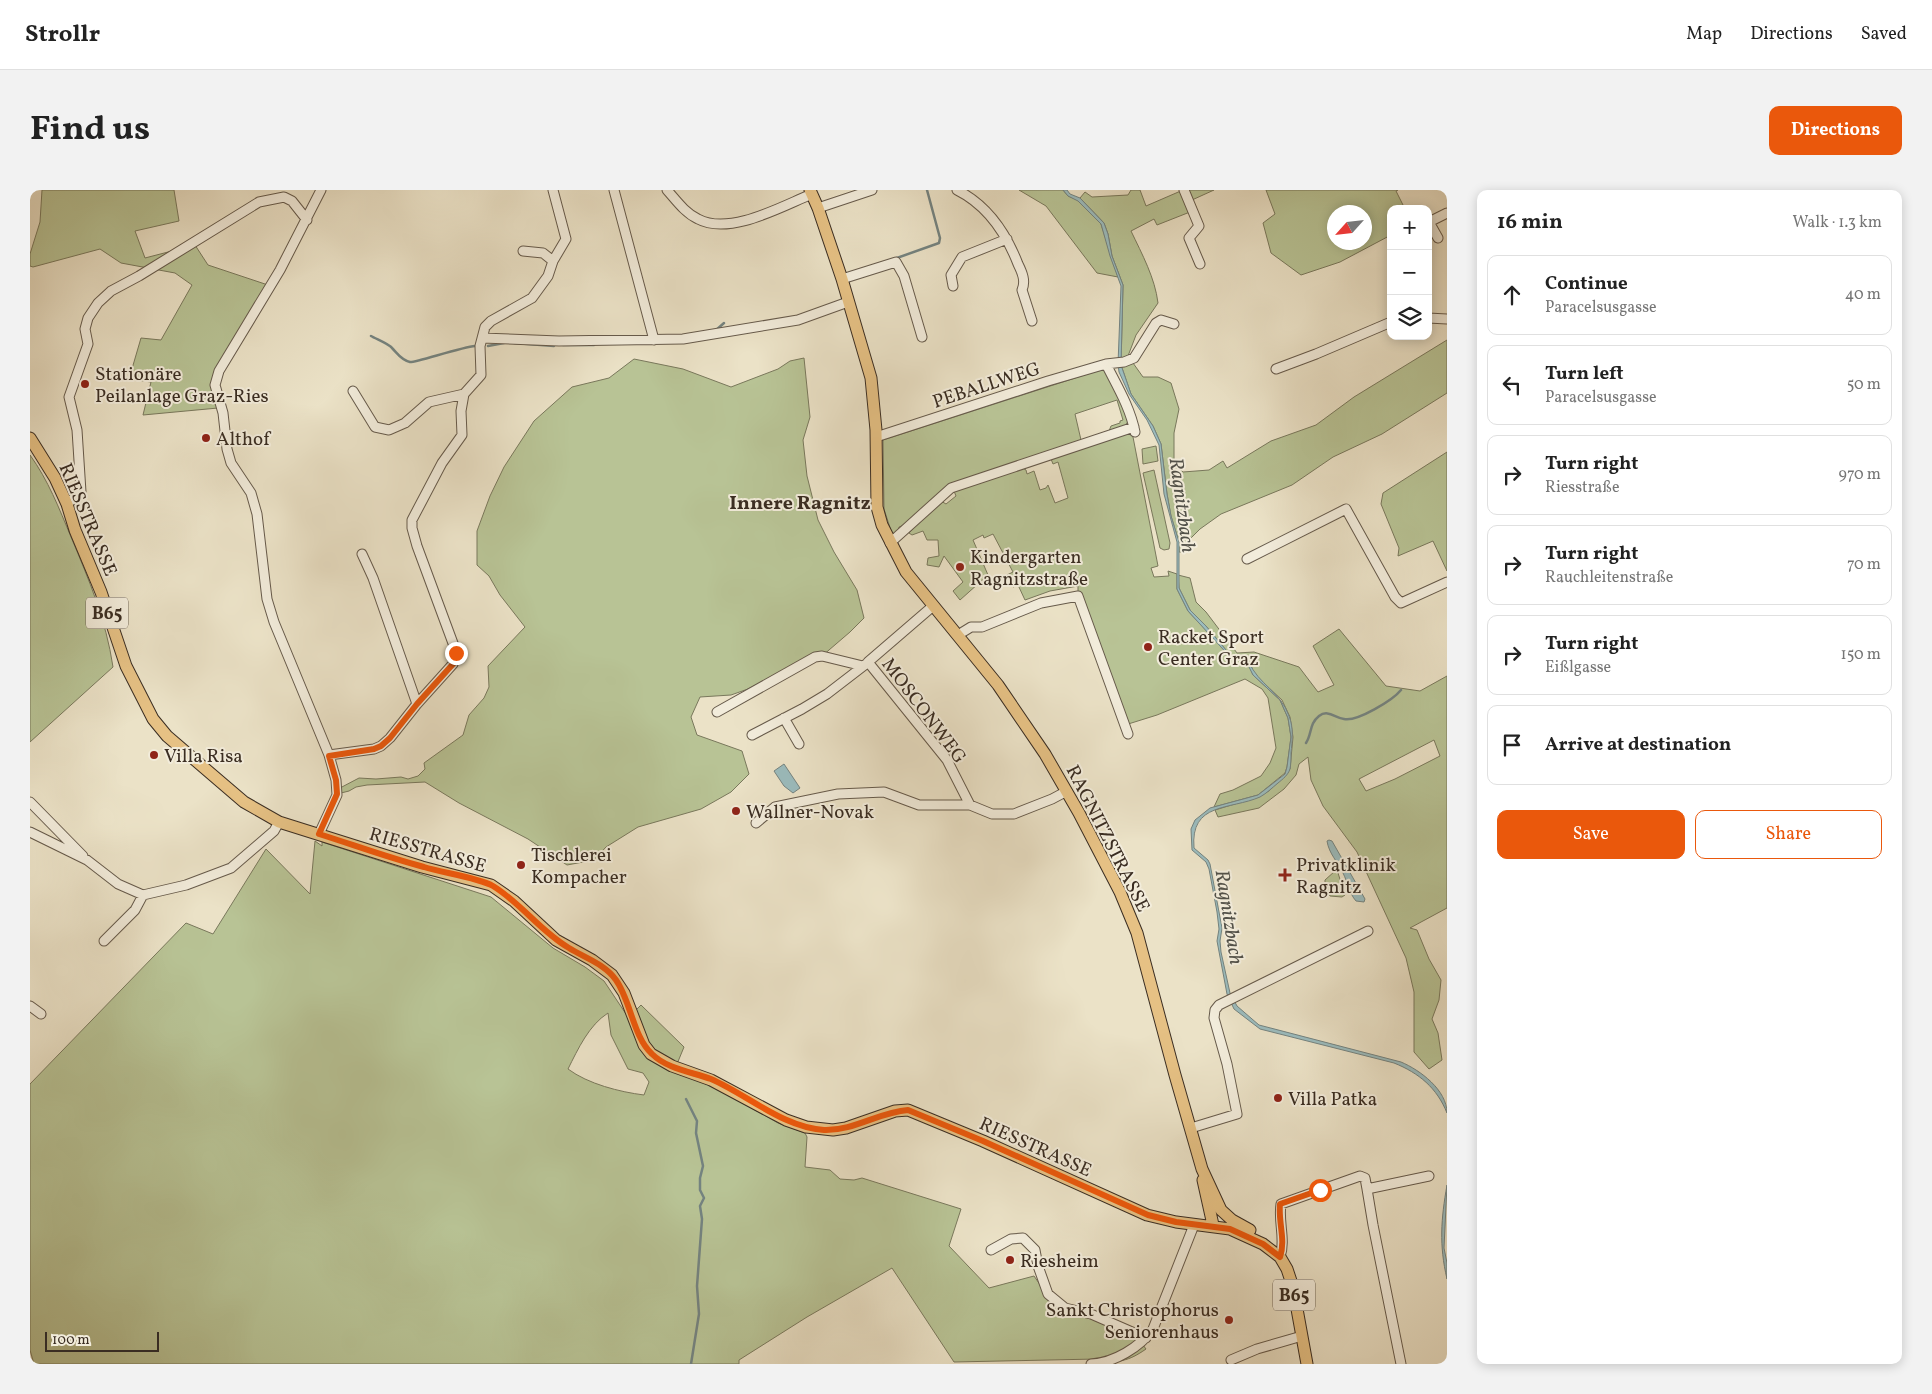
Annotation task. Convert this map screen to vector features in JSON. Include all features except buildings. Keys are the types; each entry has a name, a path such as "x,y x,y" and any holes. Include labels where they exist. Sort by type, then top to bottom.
{"main road":[{"name":"RAGNITZSTRASSE","path":"811,192 842,279 871,378 876,437 877,507 882,525 906,572 998,685 1046,754 1067,791 1120,892 1137,932 1202,1168 1221,1210 1232,1220 1258,1235 1263,1244"},
{"name":"RIESSTRASSE","path":"30,438 55,478 67,504 126,666 153,719 166,736 231,792 261,813 279,822 422,867 491,885 514,901 556,940 592,960 612,975 624,993 644,1044 651,1054 672,1066 711,1080 786,1120 806,1127 833,1130 846,1128 895,1111 908,1110 983,1141 1148,1215 1194,1225 1215,1226 1236,1231 1263,1244 1280,1257 1287,1270 1293,1287 1307,1364"},
{"name":"RAGNITZSTRASSE","path":"1202,1168 1203,1186 1215,1226"},
{"path":"1215,1226 1221,1218 1221,1210"}],"street":[{"path":"319,834 337,794 336,780 329,756 274,622 267,599 257,514 251,493 231,463 223,413 215,386 219,371 280,270 321,190"},
{"path":"353,391 375,427 389,430 405,423 429,402 464,394 481,376 480,346 485,327 532,298 548,276 553,261 566,238 553,190"},
{"path":"614,190 654,340"},
{"path":"667,190 687,212 699,220 712,223 729,223 751,219 811,192"},
{"path":"818,208 872,190"},
{"path":"957,190 983,208 1007,239 1023,276 1024,285 1022,290 1032,322"},
{"path":"1184,190 1199,226 1189,238 1200,264"},
{"path":"67,504 81,492 77,430 69,397 88,344 84,329 88,318 98,303 111,291 139,276 259,202 284,197 292,201 307,220"},
{"path":"1438,238 1430,222 1447,212"},
{"path":"953,286 951,275 962,257 1007,239"},
{"path":"523,251 543,253 553,261"},
{"path":"842,279 896,262 904,276 922,337"},
{"path":"482,338 559,341 683,339 798,320 848,302"},
{"path":"1432,318 1447,319"},
{"name":"PEBALLWEG","path":"876,437 1106,364 1134,358 1156,322 1161,320 1174,324"},
{"path":"1276,369 1387,324"},
{"path":"890,543 952,488 1135,430 1123,396 1106,364"},
{"path":"329,756 365,751 381,746 453,664 456,653 412,528 412,520 442,463 462,435 461,412 464,394"},
{"path":"1247,559 1346,509 1395,598 1401,603 1447,582"},
{"path":"362,554 373,578 417,704"},
{"path":"958,635 971,627 982,627 1041,603 1078,596 1128,734"},
{"name":"MOSCONWEG","path":"752,734 827,694 866,664 933,606"},
{"name":"MOSCONWEG","path":"717,712 815,657 822,656 866,664 947,760 970,805"},
{"path":"784,718 800,744"},
{"path":"756,823 775,807 838,794 884,792 919,806 970,805 992,814 1014,814 1067,791"},
{"path":"30,802 87,860 118,884 144,895 186,885 231,868 274,831 279,822"},
{"path":"30,832 87,860"},
{"path":"104,942 135,910 144,895"},
{"path":"1191,1128 1237,1114 1227,1064 1214,1018 1215,1010 1223,1003 1368,932"},
{"path":"30,1006 41,1014"},
{"path":"1280,1257 1283,1247 1279,1214 1280,1204 1360,1176 1365,1178 1372,1225 1401,1364"},
{"path":"1367,1190 1429,1176"},
{"path":"1091,1364 1097,1364 1122,1355 1146,1338 1153,1329 1194,1225"},
{"path":"991,1250 1011,1238 1023,1238 1035,1250 1038,1266 1048,1294 1065,1308 1091,1314 1146,1338"},
{"path":"1231,1360 1257,1349 1302,1336"}],"green space":[{"path":"42,190 174,190 179,221 135,231 145,258 195,245 208,265 268,285 216,370 218,408 143,415 151,382 129,379 141,338 161,340 192,285 175,273 121,263 100,249 33,267 30,266 30,254 40,222"},
{"path":"1019,190 1063,190 1068,196 1078,200 1101,224 1118,277 1097,273 1046,206"},
{"path":"1131,190 1140,190 1146,206 1183,190 1214,190 1192,200 1190,212 1157,225 1154,219 1131,231 1151,275 1158,303 1136,335 1128,356 1143,377 1158,377 1171,383 1179,409 1174,433 1174,464 1183,472 1209,470 1223,461 1227,468 1271,441 1316,425 1354,397 1447,340 1447,393 1382,434 1333,457 1292,485 1221,514 1200,529 1190,539 1189,552 1179,552 1179,542 1167,494 1161,444 1153,426 1131,394 1121,365 1123,285 1112,256 1104,223 1080,198 1085,192 1092,197 1128,195"},
{"path":"1266,190 1398,190 1396,191 1403,205 1387,205 1387,237 1372,245 1372,205 1327,205 1327,250 1363,250 1340,262 1301,275 1271,253 1263,223 1275,214"},
{"path":"804,358 810,417 803,440 807,476 818,520 834,552 857,590 864,618 822,656 784,670 748,689 731,695 700,697 691,717 697,735 742,751 749,774 731,792 701,809 638,827 606,847 594,860 567,865 528,839 459,803 425,782 367,785 341,793 340,788 359,778 401,777 408,779 418,776 425,769 424,763 463,735 469,715 484,698 489,687 488,666 525,627 500,595 489,576 477,565 477,531 490,496 504,467 534,421 572,387 609,378 634,359 683,369 731,387 778,369 790,361"},
{"path":"1103,369 1121,396 1129,419 1126,425 1109,431 1111,426 1123,420 1117,400 1075,414 1081,440 965,479 907,524 899,527 898,532 892,534 884,509 883,440"},
{"path":"1128,433 1133,437 1158,566 1151,568 1154,577 1169,576 1168,571 1177,574 1177,589 1188,611 1231,657 1248,663 1253,675 1280,700 1288,718 1291,737 1285,773 1258,795 1214,807 1220,794 1233,790 1261,776 1270,763 1276,748 1268,698 1262,689 1245,679 1157,715 1125,725 1078,596 1078,586 1050,591 1025,600 1018,585 1013,587 1005,576 1013,572 993,534 984,538 983,535 973,540 988,575 960,600 953,591 963,582 944,556 939,567 927,565 928,558 939,556 938,540 927,540 923,531 912,535 909,533 941,501 946,504 956,496 954,491 1021,467 1026,470 1027,474 1034,471 1040,490 1048,485 1055,503 1068,498 1058,462 1053,464 1051,459"},
{"path":"1156,446 1158,461 1143,464 1142,449"},
{"path":"1447,452 1447,571 1433,541 1398,556 1399,548 1381,504 1383,493"},
{"path":"30,455 53,494 84,569 106,633 113,667 30,742"},
{"path":"1154,470 1170,543 1169,549 1164,550 1160,548 1143,473"},
{"path":"1178,575 1190,578 1196,602 1206,612 1237,653 1254,652 1299,667 1318,692 1334,685 1313,646 1339,629 1386,686 1420,691 1447,676 1447,908 1410,928 1417,930 1429,959 1441,980 1439,1000 1432,1019 1438,1033 1442,1060 1429,1069 1414,1052 1414,992 1406,958 1357,852 1323,806 1311,780 1308,757 1299,764 1296,775 1284,789 1259,808 1218,817 1215,810 1248,800 1269,791 1290,769 1293,737 1290,717 1282,700 1254,674 1249,662 1231,656 1190,610 1179,588","holes":["1434,740 1440,756 1395,779 1366,791 1359,779"]},
{"path":"315,841 322,846 322,842 491,897 553,948 604,981 658,1062 721,1091 778,1123 805,1133 807,1137 805,1167 830,1170 840,1179 854,1180 862,1178 961,1209 949,1246 989,1288 1034,1276 1050,1299 1137,1337 1146,1349 1128,1359 1117,1361 1097,1359 954,1362 892,1268 807,1317 739,1360 739,1364 34,1364 30,1350 30,1084 186,923 213,934 266,849 310,894","holes":["608,1013 611,1035 628,1069 643,1073 649,1082 644,1095 604,1086 585,1079 568,1069 590,1031"]},
{"path":"1335,871 1338,873 1345,895 1342,897 1330,896 1325,887 1325,880"},
{"path":"641,1005 684,1047 677,1064 656,1051 646,1038 635,1011"}],"water":[{"name":"Ragnitzbach","path":"1063,190 1067,190 1070,194 1080,198 1104,223 1112,256 1123,285 1121,365 1131,394 1153,426 1161,444 1171,516 1179,542 1179,588 1190,610 1231,656 1249,662 1253,670 1281,701 1292,725 1290,767 1285,777 1260,797 1214,810 1205,815 1198,822 1194,833 1194,848 1210,864 1222,928 1221,952 1230,993 1237,1006 1259,1025 1401,1062 1416,1070 1437,1089 1446,1105 1447,1113 1438,1096 1426,1082 1403,1067 1394,1063 1260,1029 1234,1009 1227,994 1217,941 1219,929 1209,869 1206,862 1192,850 1191,829 1195,820 1210,808 1258,795 1285,774 1291,737 1288,718 1280,700 1253,675 1247,663 1231,658 1188,611 1177,589 1177,542 1164,494 1159,445 1147,420 1129,394 1119,372 1121,286 1101,224 1078,201 1068,196"},
{"path":"784,764 800,788 793,793 784,786 774,771"},
{"path":"1327,841 1332,841 1365,899 1364,902 1356,901 1352,895 1343,873 1330,850"},
{"path":"1447,1185 1444,1248 1447,1263 1447,1279 1444,1267 1442,1232"}],"waterway":[{"path":"894,259 939,243 940,238 927,190"},
{"path":"715,331 724,323"},
{"path":"371,336 390,346 402,358 410,362 475,346"},
{"path":"488,346 504,343"},
{"path":"514,343 554,346"},
{"path":"563,345 594,345"},
{"path":"1306,743 1314,722 1322,714 1325,713 1344,719 1357,717 1383,704 1401,690"},
{"path":"686,1099 697,1121 696,1133 703,1166 700,1190 704,1198 700,1206 702,1219 697,1286 699,1314 691,1364"}],"place":[{"name":"Stationäre Peilanlage Graz-Ries","path":"85,384"},
{"name":"Althof","path":"206,438"},
{"name":"Kindergarten Ragnitzstraße","path":"960,567"},
{"name":"Racket Sport Center Graz","path":"1148,647"},
{"name":"Villa Risa","path":"154,755"},
{"name":"Wallner-Novak","path":"736,811"},
{"name":"Tischlerei Kompacher","path":"521,865"},
{"name":"Privatklinik Ragnitz","path":"1285,875"},
{"name":"Villa Patka","path":"1278,1098"},
{"name":"Riesheim","path":"1010,1260"},
{"name":"Sankt Christophorus Seniorenhaus","path":"1229,1320"}],"district":[{"name":"Innere Ragnitz","path":"800,502"}],"route":[{"path":"456,653 453,664 381,746 374,749 329,756 336,780 337,794 319,834 422,867 491,885 514,901 556,940 592,960 612,975 624,993 644,1044 651,1054 660,1060 711,1080 786,1120 806,1127 822,1130 846,1128 881,1115 908,1110 983,1141 1148,1215 1176,1222 1230,1229 1263,1244 1280,1257 1283,1247 1279,1214 1280,1204 1320,1190"}]}
